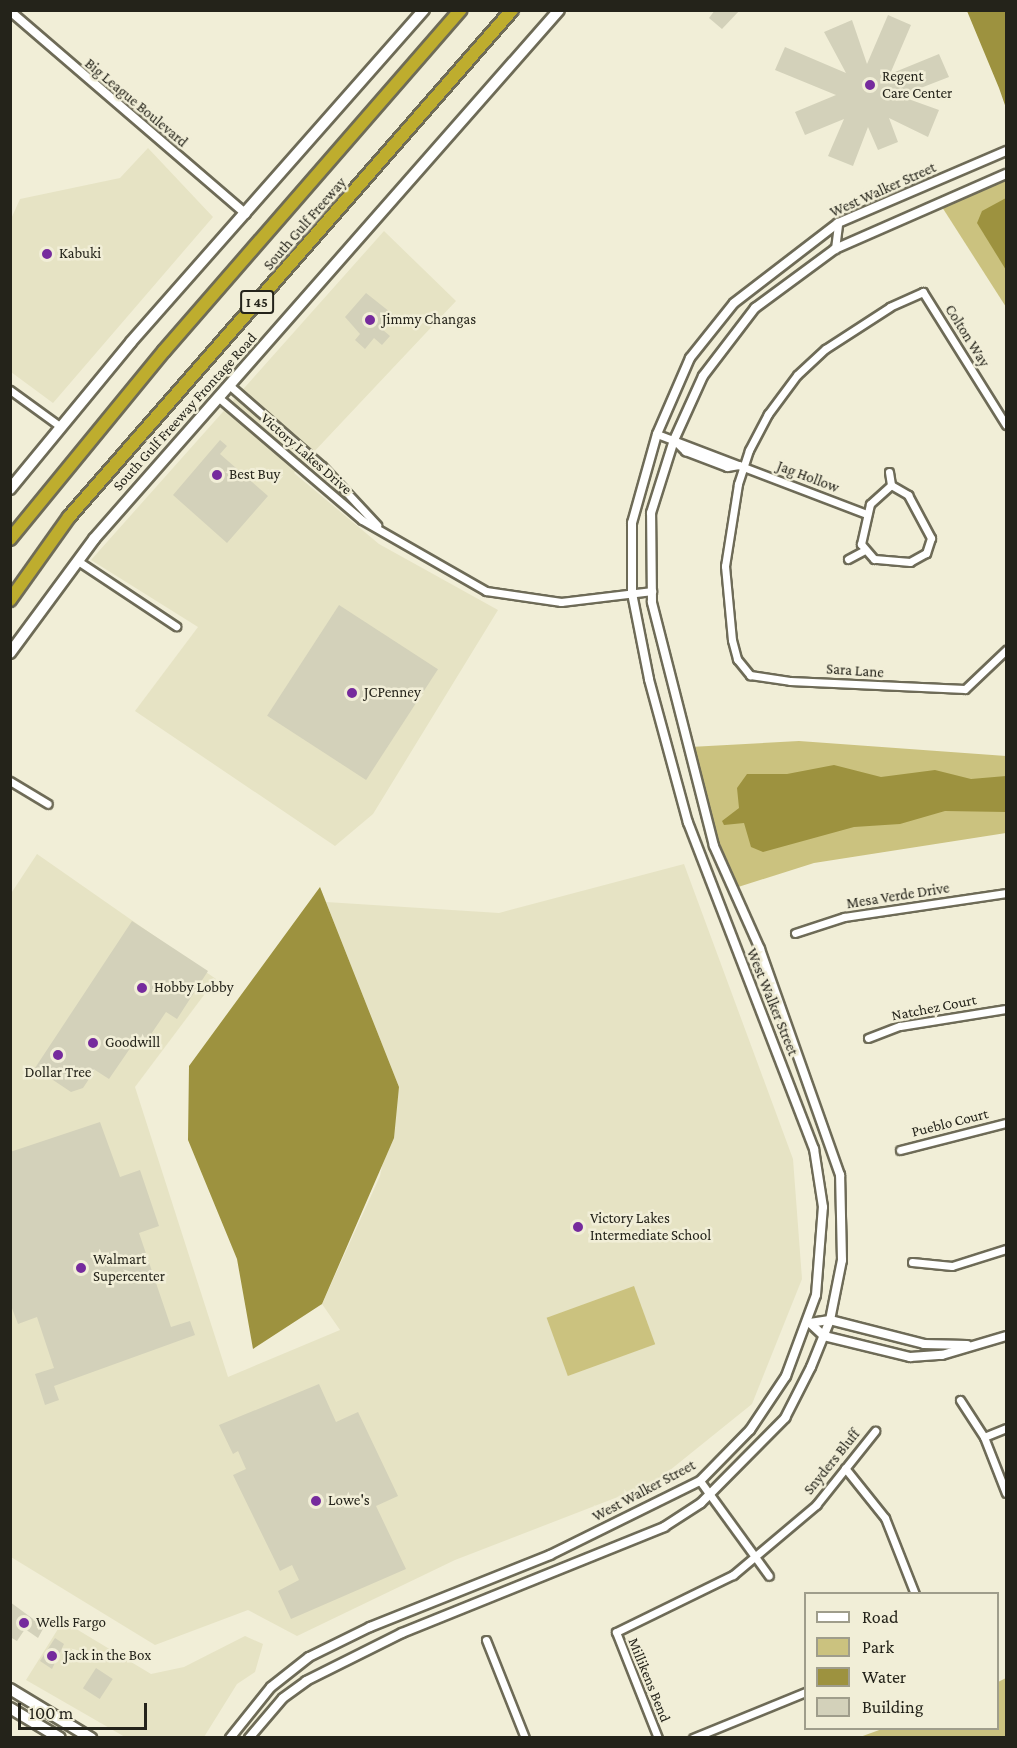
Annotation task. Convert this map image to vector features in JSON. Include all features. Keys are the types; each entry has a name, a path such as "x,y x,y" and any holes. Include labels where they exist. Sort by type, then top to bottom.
{"highway":[{"name":"South Gulf Freeway","path":"10,539 96,431 460,10"},
{"name":"South Gulf Freeway","path":"10,600 76,509 512,10"}],"main road":[{"path":"10,489 424,10"},
{"name":"South Gulf Freeway Frontage Road","path":"10,653 78,561 229,384 559,10"},
{"path":"10,1689 91,1737"},
{"path":"10,1708 60,1737"}],"street":[{"name":"Big League Boulevard","path":"10,11 246,214"},
{"name":"West Walker Street","path":"230,1737 271,1687 309,1657 370,1627 550,1555 700,1481 750,1430 786,1376 810,1323 824,1207 814,1149 692,833 649,679 632,593 632,523 657,434 690,358 734,303 838,224 1006,151"},
{"name":"West Walker Street","path":"249,1737 283,1698 306,1681 402,1633 664,1527 711,1496 785,1418 830,1320 842,1260 840,1175 760,949 714,846 676,708 652,591 651,513 674,440 703,376 755,308 835,249 1006,174"},
{"path":"835,249 838,224"},
{"name":"Colton Way","path":"741,466 768,414 797,375 863,322 923,292 1006,425"},
{"name":"Victory Lakes Drive","path":"229,384 322,466 379,528"},
{"path":"10,390 62,427"},
{"name":"Victory Lakes Drive","path":"218,397 362,520 379,528 437,567 486,591 561,602 652,591"},
{"name":"Jag Hollow","path":"657,434 867,514"},
{"name":"Sara Lane","path":"741,466 725,566 728,623 744,672 790,681 965,689 1006,650"},
{"path":"863,551 874,559 910,562 930,546 929,529 913,503 891,484 889,472"},
{"path":"863,551 867,514 876,496 891,484"},
{"path":"848,559 863,551"},
{"path":"78,561 176,626"},
{"path":"10,781 48,804"},
{"name":"Mesa Verde Drive","path":"795,933 844,917 1006,893"},
{"name":"Natchez Court","path":"868,1038 900,1026 1006,1009"},
{"name":"Pueblo Court","path":"900,1150 1006,1124"},
{"path":"912,1262 952,1266 1006,1249"},
{"path":"810,1323 830,1320 924,1344 973,1345"},
{"path":"810,1323 824,1336 910,1357 942,1355 1006,1336"},
{"path":"960,1400 984,1437 1006,1493"},
{"path":"984,1437 1006,1428"},
{"name":"Snyders Bluff","path":"616,1632 733,1575 816,1505 875,1431"},
{"path":"844,1468 885,1518 915,1592"},
{"path":"700,1481 769,1576"},
{"name":"Millikens Bend","path":"616,1632 657,1737"},
{"path":"486,1640 525,1737"},
{"path":"693,1737 804,1693"}],"shaded area":[{"path":"148,148 213,217 53,403 11,372 11,219 20,199 120,178"},
{"path":"384,231 456,301 294,473 379,544 498,610 373,814 335,846 135,711 198,627 91,560"},
{"path":"37,854 216,979 135,1087 228,1377 340,1330 322,1304 380,1176 399,1087 326,902 499,913 684,864 793,1159 802,1279 752,1404 654,1483 455,1560 297,1636 248,1610 155,1645 11,1557 10,895"},
{"path":"63,1621 151,1674 184,1667 245,1636 263,1644 255,1672 237,1684 204,1737 125,1737 26,1680"}],"green space":[{"path":"1006,179 1006,307 942,207"},
{"path":"799,741 1006,756 1006,833 814,863 735,888 718,847 690,747"},
{"path":"634,1286 655,1344 568,1376 547,1318"},
{"path":"1006,1678 1006,1737 860,1737 879,1730 999,1730 999,1682"}],"water":[{"path":"967,11 1006,11 1006,108 999,88"},
{"path":"1006,198 1006,270 977,223 982,211"},
{"path":"834,765 881,777 935,770 971,779 1006,776 1006,812 945,811 900,824 854,827 763,852 751,847 744,823 724,825 722,821 739,808 737,788 747,774 787,774"},
{"path":"320,887 399,1087 394,1138 322,1304 253,1349 237,1259 188,1140 189,1066"}],"building":[{"path":"715,10 740,10 722,29 709,18"},
{"name":"Regent Care Center","path":"888,15 911,25 890,74 939,54 949,77 900,96 939,110 928,137 889,118 898,142 878,150 868,127 853,166 828,156 844,119 805,135 795,112 836,95 775,70 785,47 846,73 824,32 852,20 867,64"},
{"name":"Jimmy Changas","path":"366,293 395,316 383,330 390,336 382,345 374,338 365,349 355,340 360,334 345,317"},
{"name":"Best Buy","path":"220,440 227,446 220,454 268,496 227,543 173,495"},
{"name":"JCPenney","path":"339,605 438,669 366,780 267,716"},
{"name":"Hobby Lobby","path":"132,921 208,971 177,1019 166,1012 141,1049 133,1044 109,1079 95,1070 83,1088 71,1092 35,1068"},
{"name":"Walmart Supercenter","path":"100,1122 120,1177 140,1170 159,1226 139,1233 171,1327 190,1321 195,1335 54,1386 59,1400 45,1405 35,1374 54,1368 37,1317 18,1324 10,1303 10,1152"},
{"name":"Lowe's","path":"319,1384 336,1422 358,1412 398,1496 376,1506 406,1569 291,1619 278,1591 299,1580 292,1565 280,1571 233,1475 246,1469 238,1451 233,1454 219,1425"},
{"name":"Wells Fargo","path":"10,1602 44,1627 38,1638 25,1629 17,1641 10,1637"},
{"name":"Jack in the Box","path":"55,1638 64,1644 52,1669 40,1661"},
{"path":"96,1668 113,1679 100,1699 83,1688"}],"place":[{"name":"Regent Care Center","path":"870,85"},
{"name":"Kabuki","path":"47,254"},
{"name":"Jimmy Changas","path":"370,320"},
{"name":"Best Buy","path":"217,475"},
{"name":"JCPenney","path":"352,693"},
{"name":"Hobby Lobby","path":"142,988"},
{"name":"Goodwill","path":"93,1043"},
{"name":"Dollar Tree","path":"58,1055"},
{"name":"Victory Lakes Intermediate School","path":"578,1227"},
{"name":"Walmart Supercenter","path":"81,1268"},
{"name":"Lowe's","path":"316,1501"},
{"name":"Wells Fargo","path":"24,1623"},
{"name":"Jack in the Box","path":"52,1656"}]}
